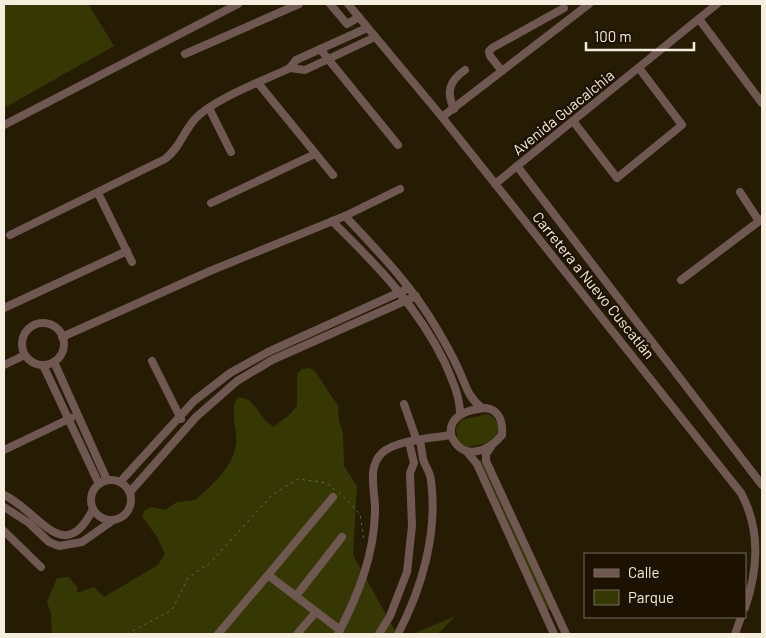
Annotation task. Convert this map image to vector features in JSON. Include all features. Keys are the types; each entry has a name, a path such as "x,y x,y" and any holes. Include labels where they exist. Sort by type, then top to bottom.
{"street":[{"path":"4,125 238,4"},
{"path":"185,54 299,4"},
{"path":"330,4 346,24 359,17"},
{"name":"Carretera a Nuevo Cuscatlán","path":"348,4 442,117 741,493 751,518 756,544 754,582 746,605"},
{"path":"442,117 589,4"},
{"name":"Avenida Guacalchia","path":"495,184 717,4"},
{"path":"502,71 490,56 489,51 564,8"},
{"path":"699,20 762,103"},
{"path":"10,236 172,154 178,148 195,119 209,108 290,68 296,60 367,28"},
{"path":"290,68 305,70 375,37"},
{"path":"320,49 398,145"},
{"path":"573,121 617,178 682,125 639,68"},
{"path":"454,109 448,90 450,85 465,70"},
{"path":"258,83 333,176"},
{"path":"209,108 231,152"},
{"path":"211,203 315,154"},
{"path":"517,166 762,485"},
{"path":"62,337 210,271 344,216 400,189"},
{"path":"681,280 761,220 740,192"},
{"path":"98,193 132,262"},
{"path":"344,216 416,296 441,336 469,395 482,408 496,412 503,427 502,435 490,447 486,454 486,461 566,634"},
{"path":"332,221 400,293 429,332 449,373 460,402 460,414"},
{"path":"4,308 127,251"},
{"path":"120,482 211,386 251,361 409,288"},
{"path":"130,492 185,428 218,395 256,369 407,302 416,296"},
{"path":"42,324 50,325 62,337 63,351 54,362 43,365 35,364 25,355 22,347 27,331 34,326 42,324"},
{"path":"4,365 25,355"},
{"path":"152,361 185,428"},
{"path":"54,362 107,480"},
{"path":"43,365 99,484"},
{"path":"398,634 422,577 431,536 433,510 432,480 429,468 424,462 415,441 404,404"},
{"path":"482,408 460,414 453,421 451,435 458,447 466,452 477,464 554,634"},
{"path":"4,450 77,415"},
{"path":"268,575 339,632 368,567 376,512 373,471 377,460 381,454 393,445 451,435"},
{"path":"379,634 390,616 407,572 412,526 410,473 414,463 415,441"},
{"path":"466,452 490,447"},
{"path":"414,463 424,462"},
{"path":"4,507 29,523 48,542 59,546 82,542 112,521 122,518 129,511 132,502 130,492 120,482 107,480 99,484 91,497 93,509 100,518 112,521"},
{"path":"4,495 24,508 53,533 61,535 78,532 84,526 93,509"},
{"path":"218,634 333,497"},
{"path":"4,531 41,567"},
{"path":"296,596 342,537"},
{"path":"407,572 422,577"},
{"path":"545,615 555,610"},
{"path":"297,634 316,612"},
{"path":"734,634 741,618"}],"path":[{"path":"126,634 172,610 188,578 211,562 272,495 298,479 327,483 347,499 360,514 366,549"}],"green space":[{"path":"4,4 88,4 114,46 4,108"},
{"path":"302,369 314,370 338,406 339,421 343,433 344,466 357,486 353,555 397,634 52,634 51,614 47,602 57,578 69,577 77,587 77,593 94,587 104,597 158,565 165,554 157,537 142,516 145,510 152,507 165,510 177,502 196,500 215,482 231,461 236,444 234,409 237,398 249,400 268,424 273,427 288,416 297,406 297,374"},
{"path":"488,414 497,423 499,429 497,436 489,443 467,447 458,442 456,428 461,420"},
{"path":"480,460 483,460 551,609 547,611"},
{"path":"455,616 438,634 413,634"}]}
